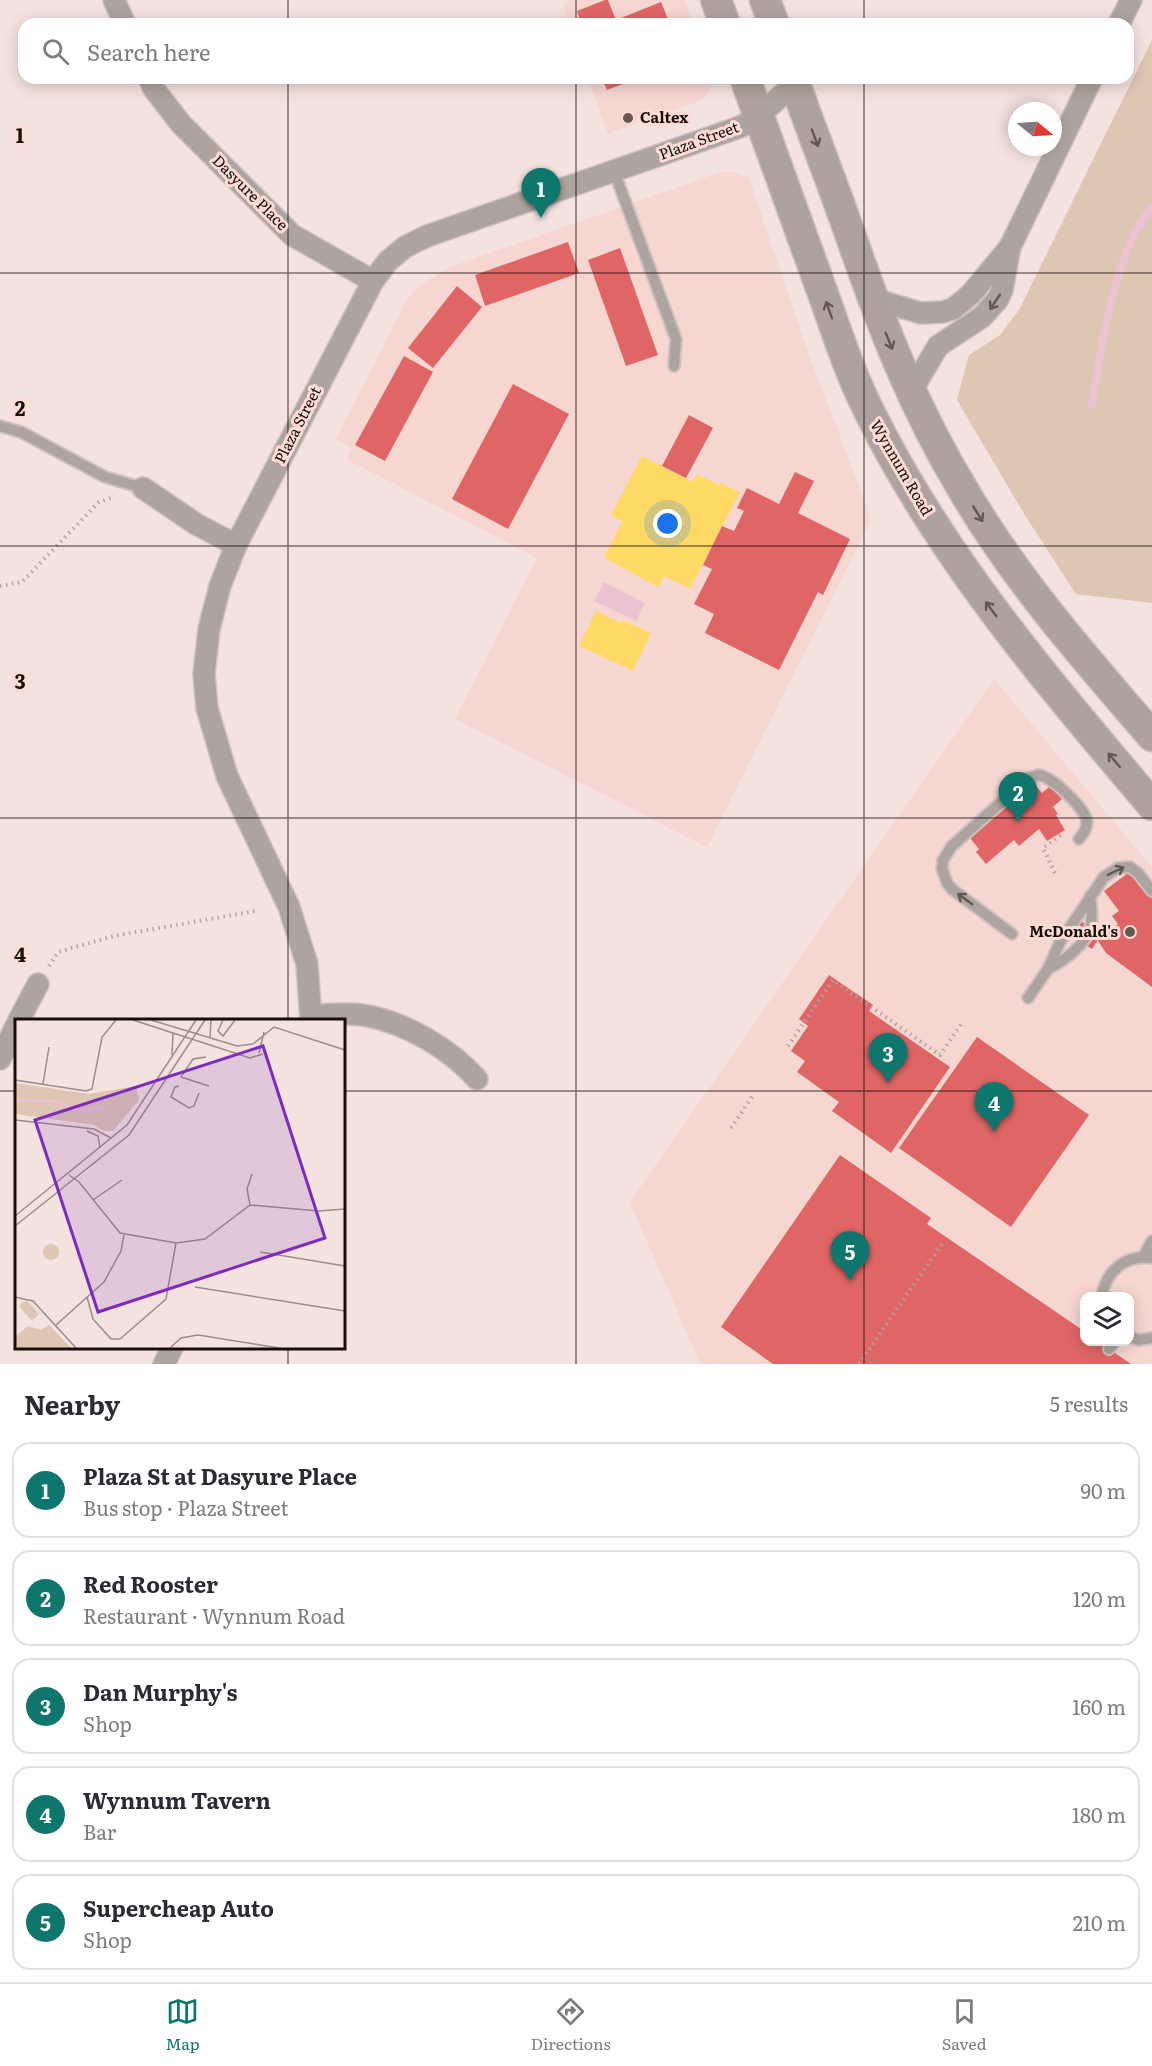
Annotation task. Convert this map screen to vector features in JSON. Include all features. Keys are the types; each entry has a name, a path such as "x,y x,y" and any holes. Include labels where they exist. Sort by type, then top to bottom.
{"main road":[{"path":"716,0 723,18"},
{"path":"765,0 772,18"},
{"name":"Wynnum Road","path":"747,84 853,377 870,414 907,480 944,542 1007,631 1152,805"},
{"path":"795,84 873,299 911,392 961,487 1022,580 1059,628 1152,736"}],"street":[{"path":"114,0 122,18"},
{"path":"1122,18 1131,0"},
{"name":"Dasyure Place","path":"152,84 181,124 292,235 373,281"},
{"name":"Plaza Street","path":"311,1018 307,964 289,907 227,776 207,708 204,674 209,629 220,586 236,545 373,281 388,261 405,247 427,236 740,127 759,116 791,84"},
{"path":"873,299 921,313 943,312 954,309 971,294 1010,246 1089,84"},
{"path":"911,392 938,346 982,317 998,299 1002,290 1010,246"},
{"path":"142,488 196,524 236,545"},
{"path":"20,1019 38,984"},
{"path":"311,1018 368,1016 402,1026 443,1050 465,1066 477,1079"},
{"path":"0,1059 15,1028"},
{"path":"164,1364 171,1349"}],"lane":[{"path":"614,171 676,339 674,366"},
{"path":"0,426 21,432 105,477 142,488"},
{"path":"1012,934 946,883 942,868 946,854 1028,778 1038,774 1052,780 1083,813 1087,823 1085,832 1079,839"},
{"path":"1028,998 1048,969 1060,942 1104,877 1118,868 1134,869 1152,891"},
{"path":"1048,969 1062,962 1074,952 1089,930 1092,916 1090,896"},
{"path":"1103,1292 1111,1272 1126,1261 1148,1257 1152,1241"},
{"path":"1134,1338 1151,1340"}],"path":[{"path":"0,586 22,582 99,502 142,488"},
{"path":"1055,873 1043,848 1067,832"},
{"path":"38,984 58,952 114,936 255,911"},
{"path":"788,1046 833,980 842,989 940,1055 962,1023"},
{"path":"731,1128 754,1094"},
{"path":"859,1364 944,1241"}],"shaded area":[{"path":"568,0 685,0 691,18 567,18 563,7"},
{"path":"1152,40 1152,603 1076,594 1026,517 957,400 969,355 1000,335 1019,310 1130,84 1134,84 1134,77"},
{"name":"Caltex","path":"590,84 712,84 707,95 697,102 608,134"},
{"path":"721,172 735,172 749,178 810,358 864,499 870,522 707,847 455,719 537,558 346,459 352,448 336,439 408,298 418,287 450,267"},
{"path":"604,582 645,603 636,621 594,601"},
{"path":"994,679 1152,867 1152,1364 700,1364 630,1202"}],"building: Homes":[{"path":"642,456 693,482 697,474 740,492 690,589 664,576 658,587 604,558 622,521 611,515"},
{"path":"596,611 621,623 623,620 651,633 633,671 579,646"}],"building: Shops":[{"path":"608,0 615,18 579,18 577,11"},
{"path":"661,2 668,18 621,18"},
{"path":"604,84 623,84 607,90"},
{"path":"568,242 579,273 485,306 475,275"},
{"path":"620,248 658,355 626,366 588,260"},
{"path":"457,286 482,307 433,368 408,348"},
{"path":"404,356 433,372 385,461 355,445"},
{"path":"513,384 569,414 508,529 452,499"},
{"path":"689,415 713,428 686,478 662,466"},
{"path":"795,472 814,481 798,513 850,539 823,595 818,592 779,670 705,633 714,614 694,604 712,569 703,565 722,526 734,531 744,511 737,508 747,488 779,504"},
{"path":"1034,784 1042,793 1050,786 1062,799 1053,807 1065,830 1047,841 1039,829 1019,846 1014,840 986,864 976,852 979,849 970,838"},
{"name":"McDonald's","path":"1132,870 1152,897 1152,987 1106,953 1098,941 1118,924 1112,916 1119,911 1104,891"},
{"path":"1071,914 1101,935 1092,949 1061,929"},
{"path":"829,975 873,1005 869,1011 950,1067 891,1153 832,1111 839,1102 797,1072 805,1061 791,1051 808,1026 799,1019"},
{"path":"977,1037 1089,1115 1011,1227 899,1148"},
{"path":"840,1155 931,1218 927,1224 1080,1328 1080,1346 1105,1346 1131,1364 773,1364 721,1327"}],"waterway":[{"path":"1092,405 1105,329 1119,274 1139,226 1152,208"}],"place":[{"name":"Caltex","path":"628,118"},
{"name":"Plaza St at Dasyure Place","path":"541,218"},
{"name":"Red Rooster","path":"1018,822"},
{"name":"McDonald's","path":"1130,932"},
{"name":"Dan Murphy's","path":"888,1083"},
{"name":"Wynnum Tavern","path":"994,1132"},
{"name":"Supercheap Auto","path":"850,1281"}]}
